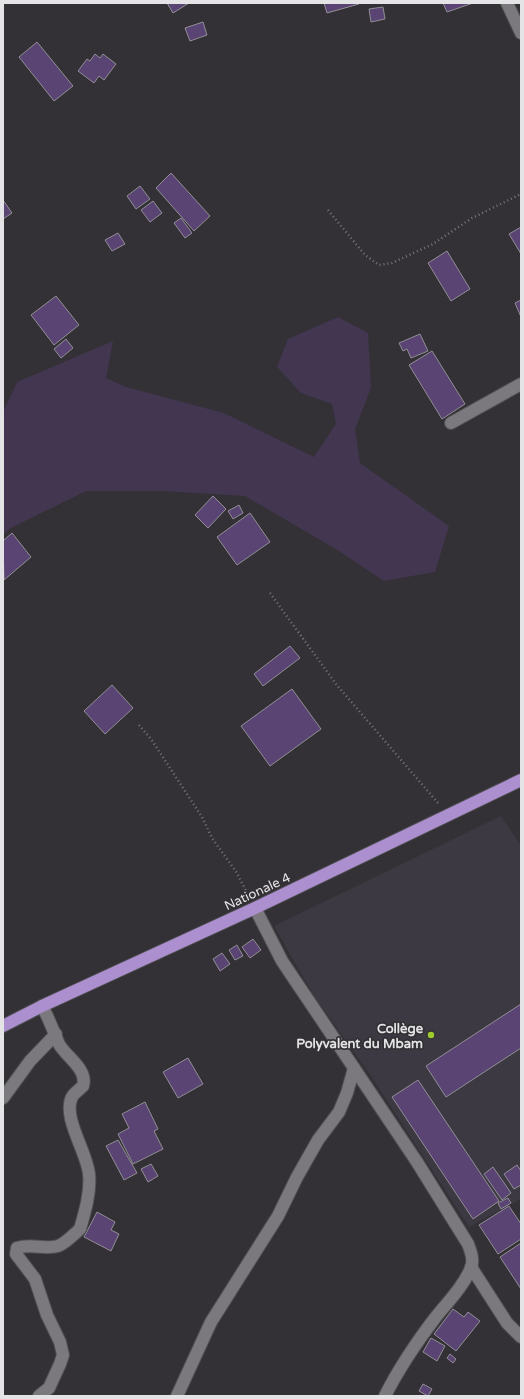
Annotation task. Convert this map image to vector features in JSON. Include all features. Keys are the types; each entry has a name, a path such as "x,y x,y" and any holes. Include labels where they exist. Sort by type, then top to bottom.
{"highway":[{"name":"Nationale 4","path":"3,1026 42,1006 255,908 449,816 521,780"}],"street":[{"path":"507,3 521,33"},
{"path":"451,423 521,384"},
{"path":"255,908 282,961 417,1162 468,1244 472,1254 471,1267 462,1284 418,1341 392,1380 385,1396"},
{"path":"39,1396 49,1388 63,1355 60,1342 47,1315 35,1279 16,1254 17,1248 27,1245 47,1247 58,1246 80,1229 90,1176 86,1158 72,1125 69,1106 72,1096 83,1086 83,1075 59,1044 56,1034 42,1006"},
{"path":"3,1098 30,1061 56,1034"},
{"path":"177,1396 212,1322 278,1216 318,1140 338,1112 348,1093 354,1068"},
{"path":"471,1267 507,1324 521,1337"}],"path":[{"path":"328,210 365,255 379,266 392,263 433,244 472,218 521,194"},
{"path":"270,594 336,684 449,816"},
{"path":"139,725 151,740 202,817 212,838 237,873 255,908"}],"shaded area":[{"path":"338,317 368,333 371,388 355,429 360,463 449,526 435,572 384,581 339,551 245,496 163,491 86,491 11,528 3,535 3,412 17,382 113,341 106,378 126,387 224,413 314,457 336,424 332,404 301,393 277,367 288,339"},
{"name":"Collège Polyvalent du Mbam","path":"501,816 521,846 521,1199 469,1227 369,1073 314,996 274,926"}],"building":[{"path":"167,3 189,3 173,13"},
{"path":"324,3 359,3 359,4 327,13"},
{"path":"443,3 473,3 447,12"},
{"path":"383,7 385,19 371,22 369,9"},
{"path":"203,22 207,35 190,41 185,28"},
{"path":"37,42 73,86 54,101 19,57"},
{"path":"95,54 100,58 103,54 116,64 104,80 99,76 94,83 78,71 87,59 90,61"},
{"path":"171,173 210,216 194,231 156,188"},
{"path":"140,186 150,199 136,209 127,196"},
{"path":"3,200 12,213 3,219"},
{"path":"153,201 162,213 150,222 141,210"},
{"path":"181,218 192,233 185,238 174,223"},
{"path":"521,227 521,254 509,234"},
{"path":"118,233 125,244 112,251 105,240"},
{"path":"447,251 470,289 451,301 428,263"},
{"path":"56,296 79,325 54,345 31,315"},
{"path":"521,300 521,317 515,303"},
{"path":"420,334 428,351 411,358 407,349 403,351 399,343"},
{"path":"66,339 73,348 61,358 54,349"},
{"path":"432,351 465,404 442,419 409,365"},
{"path":"213,496 226,509 208,528 195,515"},
{"path":"239,505 243,513 233,519 228,511"},
{"path":"250,513 270,542 237,565 217,537"},
{"path":"12,533 31,557 4,580 3,541"},
{"path":"290,646 300,658 263,686 254,674"},
{"path":"112,685 133,708 105,734 84,711"},
{"path":"292,689 321,729 270,766 241,726"},
{"path":"253,939 261,950 250,958 242,947"},
{"path":"237,945 243,956 235,960 229,950"},
{"path":"222,953 230,964 220,971 213,959"},
{"path":"521,1004 521,1048 446,1097 426,1066"},
{"path":"188,1058 203,1084 178,1098 163,1072"},
{"path":"418,1080 499,1201 473,1219 392,1097"},
{"path":"145,1102 158,1129 154,1131 163,1149 133,1164 118,1134 129,1128 122,1114"},
{"path":"118,1140 137,1173 124,1180 106,1146"},
{"path":"151,1164 158,1176 148,1182 141,1169"},
{"path":"517,1165 521,1171 521,1185 514,1189 504,1174"},
{"path":"493,1167 511,1193 502,1200 484,1174"},
{"path":"508,1198 511,1203 501,1209 498,1203"},
{"path":"509,1206 521,1224 521,1239 498,1254 479,1225"},
{"path":"97,1212 115,1222 111,1230 119,1234 111,1251 84,1237"},
{"path":"521,1243 521,1289 500,1257"},
{"path":"453,1309 464,1317 468,1312 480,1321 456,1351 434,1334"},
{"path":"431,1338 445,1346 437,1361 423,1352"},
{"path":"450,1354 456,1359 453,1363 447,1358"},
{"path":"423,1384 432,1389 428,1396 419,1391"}],"place":[{"name":"Collège Polyvalent du Mbam","path":"431,1035"}]}
